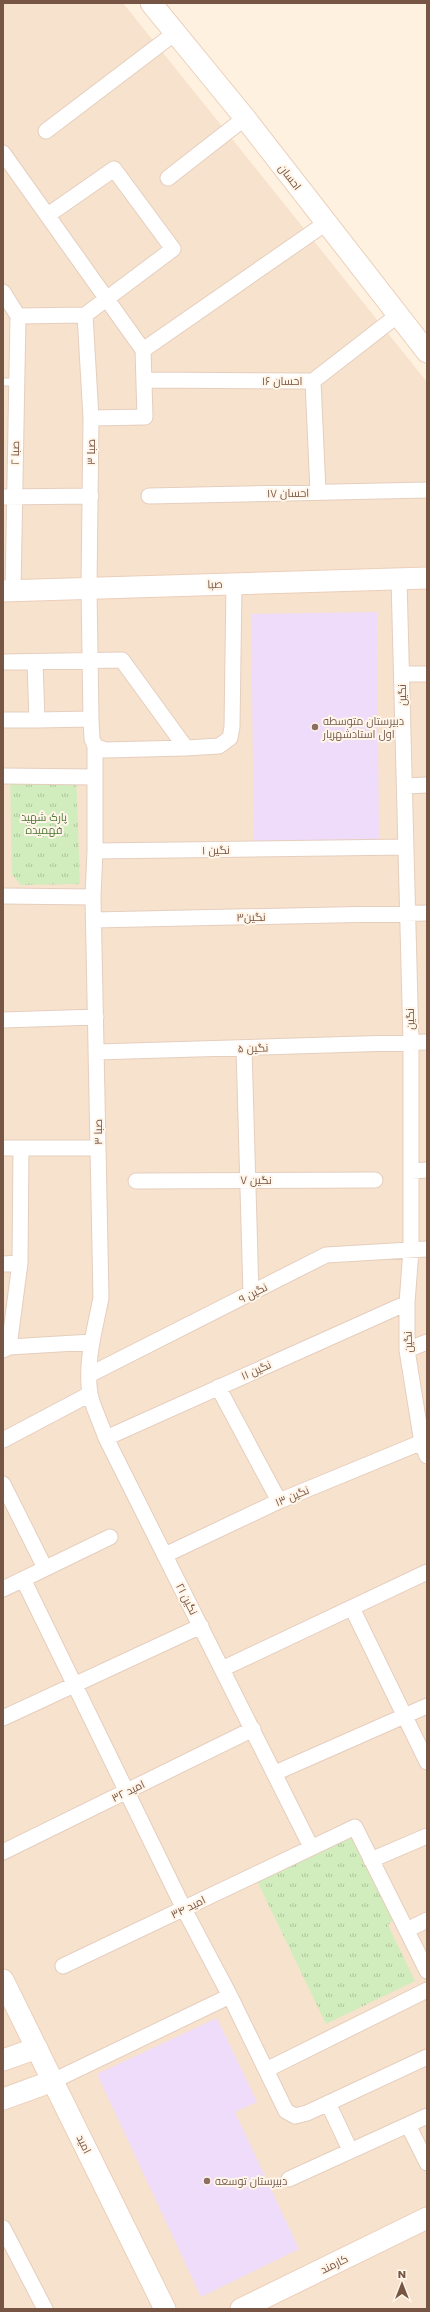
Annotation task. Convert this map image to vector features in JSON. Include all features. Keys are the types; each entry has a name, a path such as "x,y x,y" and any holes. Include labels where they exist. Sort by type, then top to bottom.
{"street":[{"name":"احسان","path":"151,3 245,118 427,352"},
{"path":"46,131 175,33"},
{"path":"168,178 245,118"},
{"path":"3,153 143,350 145,417 90,418"},
{"path":"3,292 18,316 86,315 173,248 114,169 48,215"},
{"path":"143,350 326,224"},
{"name":"صبا ۳","path":"86,315 90,418 91,496 89,588 91,719 92,739 95,746 95,852"},
{"name":"احسان ۱۶","path":"144,380 313,381 398,315"},
{"name":"صبا ۲","path":"8,591 10,382 18,316"},
{"path":"313,381 318,492"},
{"name":"احسان ۱۷","path":"150,496 427,490"},
{"path":"9,497 91,496"},
{"name":"صبا","path":"8,591 427,578"},
{"name":"نگین","path":"399,579 409,914 410,1250 407,1303 407,1350 425,1447"},
{"path":"95,746 105,750 186,748 219,746 230,738 232,726 234,584"},
{"path":"3,662 122,660 186,748"},
{"path":"35,662 36,720"},
{"path":"402,674 427,674"},
{"path":"3,720 91,719"},
{"path":"3,776 95,777"},
{"path":"405,786 427,785"},
{"name":"نگین ۱","path":"95,852 406,847"},
{"path":"94,920 93,896 95,852"},
{"path":"3,896 93,896"},
{"name":"نگین۳","path":"94,920 427,913"},
{"name":"صبا ۳","path":"92,1342 101,1298 94,920"},
{"path":"3,1020 96,1017"},
{"name":"نگین ۵","path":"96,1052 427,1042"},
{"path":"244,1048 251,1294"},
{"path":"3,1148 98,1148"},
{"path":"20,1148 20,1263 6,1349 92,1342"},
{"path":"410,1171 427,1170"},
{"name":"نگین ۷","path":"136,1180 375,1180"},
{"name":"نگین ۹","path":"89,1375 326,1255 427,1249"},
{"path":"3,1264 20,1263"},
{"name":"نگین ۱۱","path":"106,1438 407,1303"},
{"name":"نگین ۲۱","path":"92,1342 89,1375 90,1394 106,1438 311,1847"},
{"path":"407,1350 427,1342"},
{"path":"218,1387 279,1501"},
{"path":"3,1440 90,1394"},
{"name":"نگین ۱۳","path":"165,1556 279,1501 425,1447"},
{"path":"3,1484 45,1568"},
{"path":"3,1589 110,1537"},
{"path":"222,1669 427,1572"},
{"path":"23,1579 184,1909 230,1996 286,2111 295,2116 307,2113 427,2057"},
{"path":"352,1608 427,1762"},
{"path":"3,1718 201,1626"},
{"path":"275,1773 427,1706"},
{"name":"امید ۳۲","path":"3,1852 253,1729"},
{"name":"امید ۳۴","path":"63,1966 355,1827 371,1860"},
{"path":"427,1836 371,1860 427,1971"},
{"path":"406,1930 427,1920"},
{"name":"امید","path":"3,1980 165,2309"},
{"path":"266,2070 427,1990"},
{"path":"3,2099 53,2081 230,1996"},
{"path":"3,2060 36,2048"},
{"path":"328,2103 350,2150"},
{"path":"289,2179 427,2116"},
{"path":"408,2125 427,2163"},
{"name":"کارمند","path":"241,2309 427,2218"},
{"path":"3,2228 45,2309"}],"shaded area":[{"path":"3,3 123,3 427,382 427,2309 3,2309"},
{"name":"دبیرستان متوسطه اول استادشهریار","path":"377,612 379,840 254,841 251,614"},
{"name":"دبیرستان توسعه","path":"217,2018 257,2102 235,2112 299,2249 201,2297 97,2074"}],"green space":[{"name":"پارک شهید فهمیده","path":"76,770 80,884 21,885 12,875 10,772"},
{"path":"351,1836 395,1918 388,1925 415,1981 326,2024 257,1881"}],"place":[{"name":"دبیرستان متوسطه اول استادشهریار","path":"315,727"},
{"name":"دبیرستان توسعه","path":"207,2181"}]}
